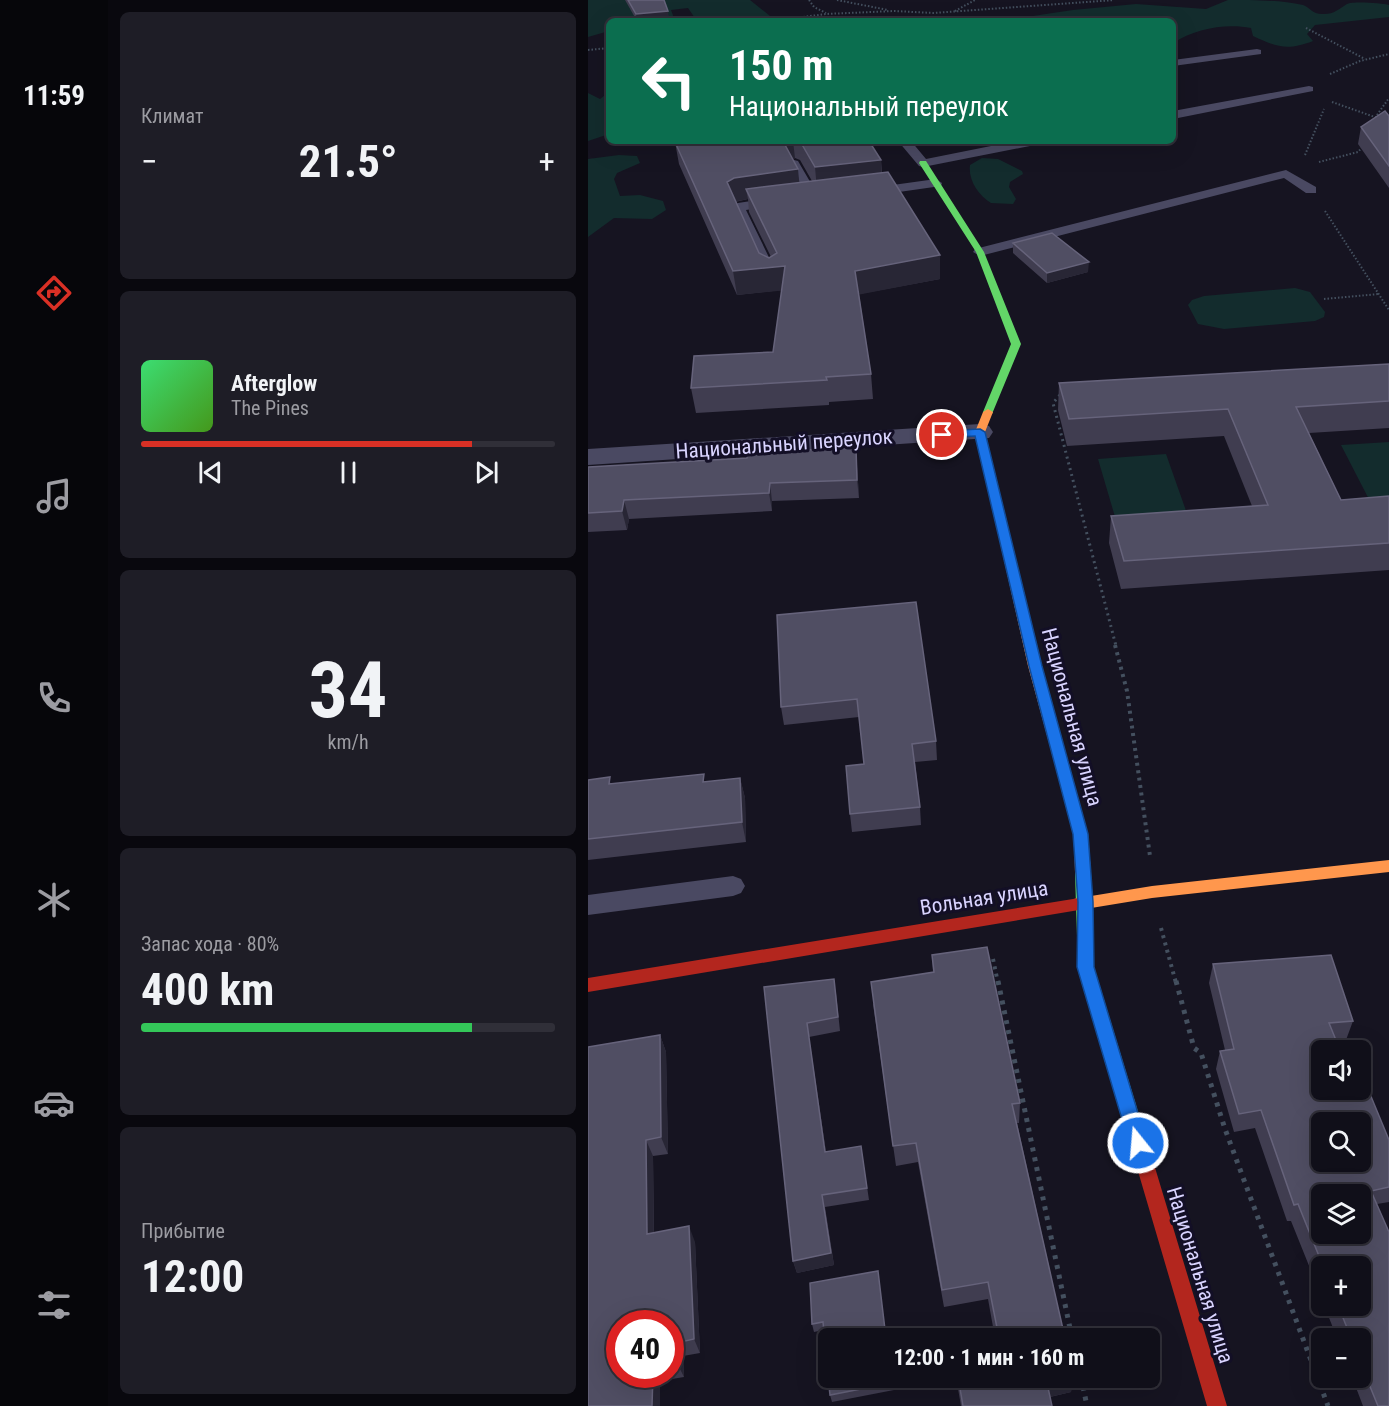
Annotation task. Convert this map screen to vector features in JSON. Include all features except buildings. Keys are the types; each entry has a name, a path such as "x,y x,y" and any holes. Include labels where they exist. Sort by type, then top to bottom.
{"street":[{"path":"923,163 980,252 1016,344 980,432"},
{"name":"Национальный переулок","path":"588,457 980,432"},
{"name":"Национальная улица","path":"980,432 1035,666 1081,834 1086,967 1217,1406"},
{"name":"Вольная улица","path":"588,985 1152,892 1389,866"}],"lane":[{"path":"1176,63 1218,59 1257,52"},
{"path":"1176,114 1309,88"},
{"path":"907,144 923,163 1020,144"},
{"path":"794,164 802,197"},
{"path":"980,252 1286,174 1311,190"},
{"path":"860,193 936,183"},
{"path":"771,276 738,207 802,197 841,194"},
{"path":"588,905 733,886"}],"path":[{"path":"809,0 814,7 826,14"},
{"path":"837,0 894,11"},
{"path":"954,12 975,0"},
{"path":"1095,0 1106,1"},
{"path":"795,18 826,14 894,11 954,12 1114,0"},
{"path":"1306,28 1365,59"},
{"path":"588,50 606,48"},
{"path":"1309,88 1301,84 1365,59 1389,54"},
{"path":"1375,126 1377,114 1389,98"},
{"path":"1301,166 1328,100 1354,110 1377,114 1389,122"},
{"path":"1286,174 1301,166 1358,152 1366,144"},
{"path":"1311,190 1389,310"},
{"path":"1324,299 1379,294"},
{"path":"1063,391 1053,404 1127,691 1150,856"},
{"path":"1152,892 1194,1048 1201,1053 1225,1129 1328,1406"},
{"path":"993,959 1070,1328"},
{"path":"1083,1388 1087,1406"}],"green space":[{"path":"588,0 750,0 770,16 695,18 688,8 671,10 674,18 606,18 606,32 588,37"},
{"path":"1228,0 1266,1 1294,3 1303,5 1316,13 1326,14 1333,13 1347,4 1361,2 1389,5 1389,17 1315,25 1307,34 1313,41 1289,47 1276,45 1253,36 1251,28 1231,26 1210,28 1176,41 1176,18 1020,18 1136,4 1206,9"},
{"path":"588,93 600,99 606,94 606,135 588,141"},
{"path":"619,155 637,156 640,163 617,173 614,179 620,196 640,195 663,201 666,210 652,219 614,218 588,237 588,159"},
{"path":"982,158 998,159 1022,171 1023,174 1010,182 1009,187 1016,199 1013,204 991,203 975,187 970,165"},
{"path":"1295,288 1310,292 1325,312 1324,317 1315,321 1224,329 1198,324 1188,305 1192,300 1204,296"},
{"path":"1389,442 1389,511 1375,511 1341,445"},
{"path":"1166,454 1190,522 1118,527 1098,459"}],"traffic: fast":[{"path":"923,163 980,252 1016,344 988,412"},
{"path":"1083,873 1086,967 1144,1161"}],"traffic: slow":[{"path":"988,412 980,432 1035,666 1081,834 1083,873"},
{"path":"1079,904 1152,892 1389,866"}],"traffic: jam":[{"path":"588,985 1079,904"},
{"path":"1144,1161 1217,1406"}],"route":[{"path":"942,435 980,432 1035,666 1081,834 1086,967 1138,1143"}]}
